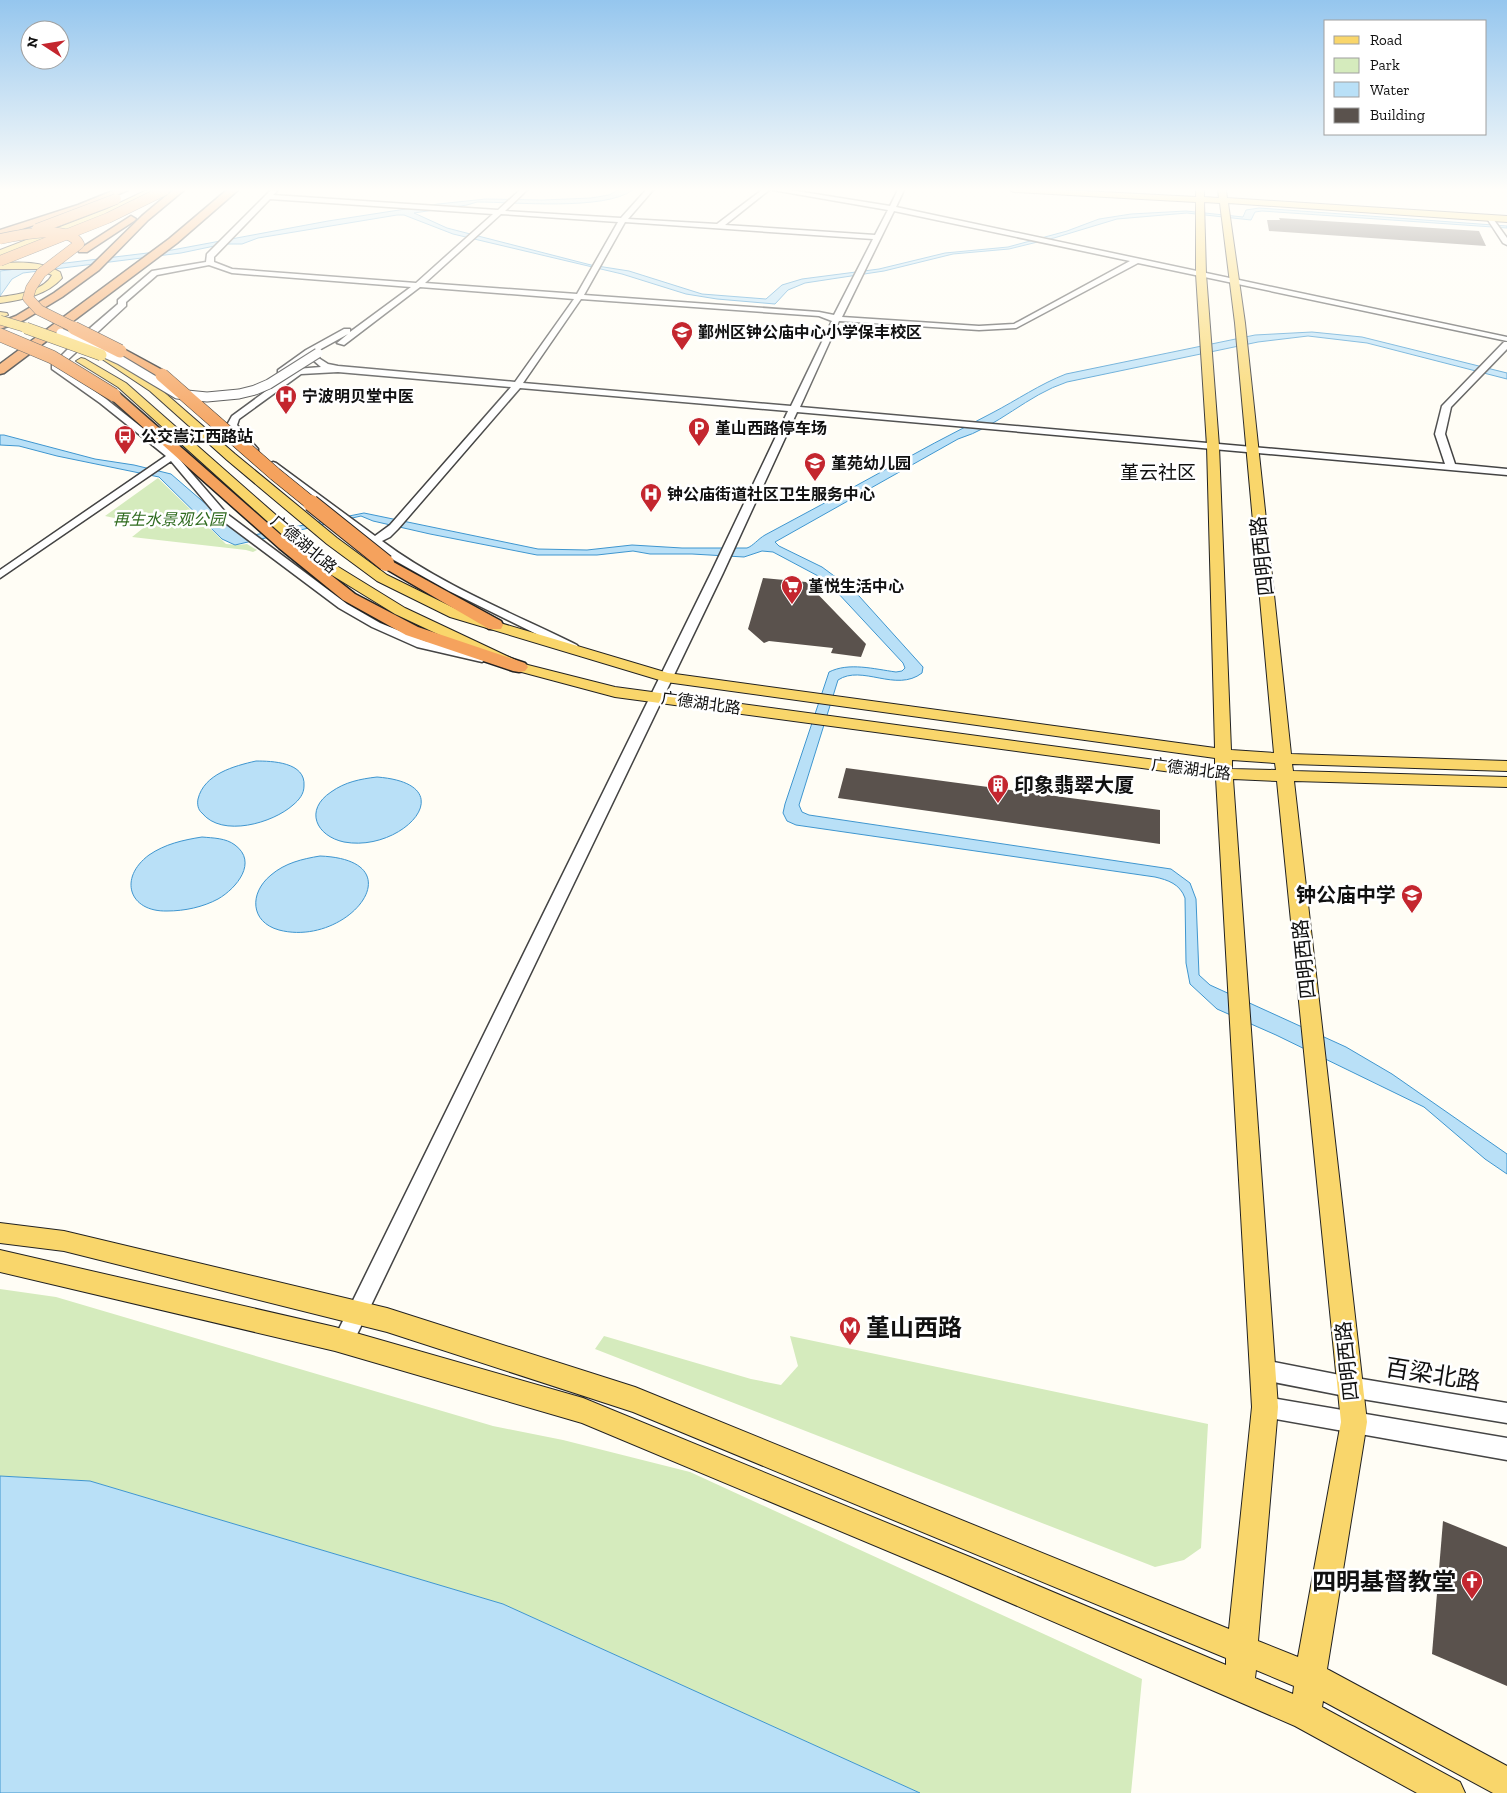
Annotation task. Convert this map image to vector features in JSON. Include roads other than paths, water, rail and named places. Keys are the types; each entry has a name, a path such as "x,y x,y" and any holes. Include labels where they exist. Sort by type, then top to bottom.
{"highway":[{"path":"41,274 33,283 28,298 39,310 80,333 98,338 162,375 275,474 386,563 495,625"},
{"path":"51,274 44,285 42,296 47,307 80,333"},
{"path":"0,327 20,318 50,300 87,274"},
{"path":"0,360 118,274"},
{"path":"0,370 130,274"},
{"path":"0,335 52,357 114,394 284,545 349,597 412,631 519,667"}],"main road":[{"path":"0,300 36,292 49,286 57,278 57,274"},
{"path":"1201,274 1213,446 1224,774 1265,1407 1244,1649 1239,1686"},
{"name":"四明西路","path":"1232,274 1240,323 1309,1015 1354,1422 1310,1677 1306,1714"},
{"path":"0,315 61,333"},
{"name":"广德湖北路","path":"0,320 52,336 114,362 154,389 231,457 332,541 382,578 455,614 666,677 1223,754 1284,768 1507,782"},
{"name":"广德湖北路","path":"0,327 81,361 122,385 322,563 400,611 519,667 615,692 1224,774 1284,768 1507,766"},
{"path":"0,1233 64,1241 357,1312 635,1400 1310,1677 1507,1783"},
{"path":"0,1261 343,1342 583,1411 951,1563 1306,1714 1449,1793"}],"street":[{"path":"154,274 121,302 123,304 80,333 55,367 103,401 172,456 222,516 343,606 376,625 421,644 519,667"},
{"path":"267,274 579,297 596,303 812,319 837,318 979,328 1016,326 1113,274"},
{"path":"80,333 178,388 208,393 244,390 259,386 309,352 347,331 415,285 428,274"},
{"path":"61,333 120,360 176,394 207,397 239,394 269,384 317,356 429,274"},
{"path":"374,540 386,535 394,527 518,384 579,297 593,274"},
{"path":"343,1342 657,697 858,274"},
{"path":"1201,274 1507,339"},
{"path":"347,331 301,370 243,410 235,418 232,426 258,454 398,558 453,589 573,648"},
{"path":"1451,467 1440,434 1440,424 1447,406 1507,344"},
{"path":"317,356 325,366 338,369"},
{"path":"301,370 338,369 518,384 1507,472"},
{"path":"0,575 172,456"},
{"name":"百梁北路","path":"1263,1370 1350,1387 1507,1413"},
{"path":"1265,1407 1507,1449"}],"water":[{"path":"0,274 22,274 12,279 0,296"},
{"path":"622,274 637,274 702,294 766,299 782,285 802,279 843,274 866,274 805,283 788,290 775,304 717,299 686,294"},
{"path":"1312,332 1362,337 1507,373 1507,379 1367,343 1308,336 1258,342 1067,382 1039,395 973,434 958,439 775,542 779,546 822,567 859,596 923,667 922,673 912,678 901,680 858,675 847,676 838,680 799,805 802,812 809,815 1171,869 1190,883 1196,899 1199,975 1210,985 1346,1047 1392,1074 1507,1154 1507,1174 1485,1159 1424,1107 1276,1035 1217,1009 1190,984 1186,963 1185,898 1180,889 1169,881 1155,877 796,825 787,821 783,813 785,804 829,672 845,667 896,672 902,671 905,668 903,663 836,591 820,577 773,552 762,551 744,557 650,554 633,551 597,555 537,555 430,534 373,521 361,516 235,545 222,539 159,477 57,456 19,446 0,445 0,435 4,435 95,459 134,465 171,474 244,537 364,513 538,549 587,550 632,545 682,548 747,548 765,535 1038,387 1066,374 1255,335"},
{"path":"256,761 287,764 300,772 304,786 301,797 284,812 261,822 248,825 222,825 211,821 201,812 198,807 198,799 206,783 221,772"},
{"path":"377,777 404,782 418,792 421,804 416,816 404,828 387,837 366,843 344,842 334,839 320,828 316,814 323,799 347,783"},
{"path":"202,837 228,841 242,852 245,859 245,867 238,882 232,888 212,902 180,910 154,910 136,900 132,892 131,883 133,874 139,864 149,855 168,845"},
{"path":"320,856 349,861 365,872 368,886 362,901 348,916 328,927 305,932 279,930 262,921 258,914 256,898 264,882 276,871 288,865 300,860"},
{"path":"0,1476 90,1481 503,1604 920,1793 0,1793"}],"place":[{"name":"鄞州区钟公庙中心小学保丰校区","path":"682,351"},
{"name":"宁波明贝堂中医","path":"286,415"},
{"name":"堇山西路停车场","path":"699,447"},
{"name":"公交嵩江西路站","path":"125,455"},
{"name":"堇苑幼儿园","path":"815,482"},
{"name":"钟公庙街道社区卫生服务中心","path":"651,513"},
{"name":"堇悦生活中心","path":"792,605"},
{"name":"印象翡翠大厦","path":"998,804"},
{"name":"钟公庙中学","path":"1412,914"},
{"name":"堇山西路","path":"850,1346"},
{"name":"四明基督教堂","path":"1472,1600"}],"district":[{"name":"堇云社区","path":"1158,472"}],"park label":[{"name":"再生水景观公园","path":"169,519"}]}
